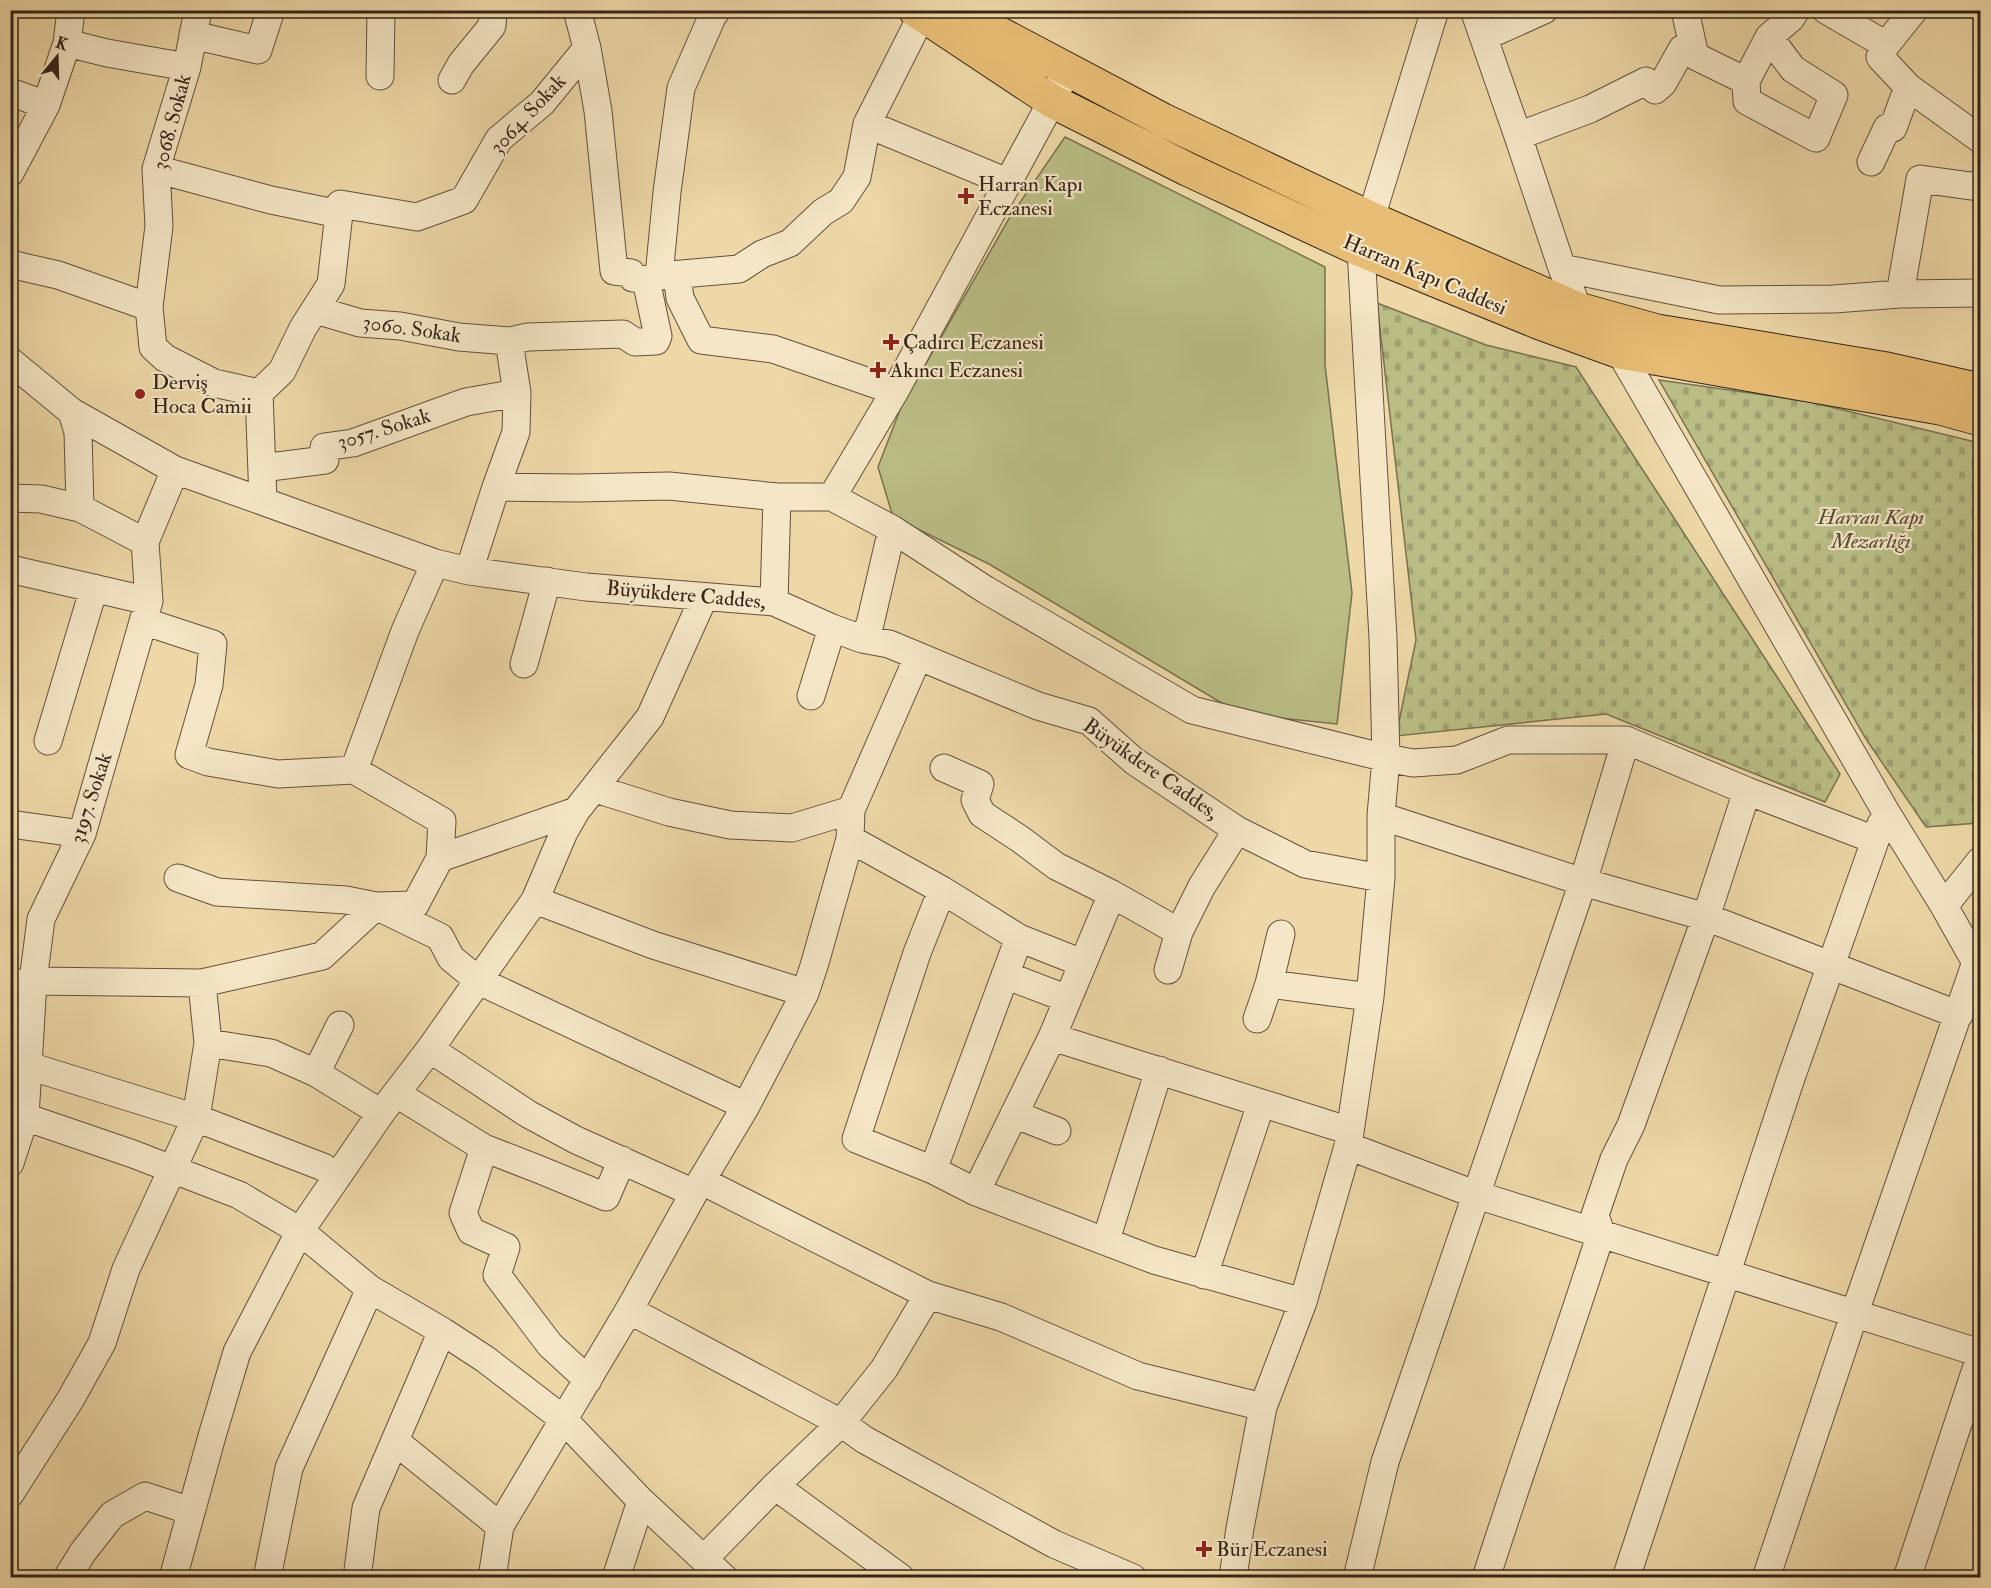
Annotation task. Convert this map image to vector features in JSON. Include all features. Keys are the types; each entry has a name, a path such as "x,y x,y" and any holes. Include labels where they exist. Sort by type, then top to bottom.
{"main road":[{"name":"Harran Kapı Caddesi","path":"955,10 1163,120 1370,218 1578,309 1657,332 1887,369 1980,390"},
{"name":"Harran Kapı Caddesi","path":"918,13 1052,101 1190,170 1361,250 1540,323 1620,352 1940,408 1980,419"}],"street":[{"path":"10,173 46,105 67,43 71,10"},
{"path":"196,23 258,50 271,10"},
{"path":"380,76 381,10"},
{"path":"452,80 461,64 492,26 493,10"},
{"path":"577,10 587,48 598,111 614,271 631,273 633,278 739,268 762,254 790,243 823,212 841,201 856,177 867,124 918,13"},
{"path":"717,10 681,88 667,192 660,277 680,298 701,340 773,349 895,391"},
{"path":"1233,1578 1263,1407 1303,1302 1349,1139 1370,998 1381,878 1381,816 1386,758 1383,638 1361,250 1435,10"},
{"path":"1474,10 1578,309 1620,352 1886,812 1978,966 1855,1312 1766,1578"},
{"path":"1484,37 1544,10"},
{"path":"1685,10 1695,56 1746,81"},
{"path":"1826,10 1886,45"},
{"path":"1914,10 1886,45 1881,57 1908,87 1980,139"},
{"path":"1769,37 1793,69 1834,95 1816,138 1747,101 1746,81 1769,37 1788,13"},
{"name":"3068. Sokak","path":"196,23 187,67 156,169 159,226 149,307 153,346 165,358 214,383 259,393"},
{"path":"67,43 107,53 187,67"},
{"path":"1518,136 1590,109 1646,81 1655,90 1663,83 1682,49 1693,46"},
{"name":"3064. Sokak","path":"156,169 271,200 417,217 464,200 499,139 542,103 587,48"},
{"path":"832,497 895,391 1052,101 1067,69"},
{"path":"1871,162 1887,128 1893,128 1908,87"},
{"path":"10,92 46,105"},
{"path":"867,124 1007,182"},
{"path":"1900,294 1920,179 1978,187 1980,182"},
{"path":"263,501 259,393 282,371 303,328 331,284 339,209"},
{"path":"10,264 57,275 149,307"},
{"path":"1562,268 1719,300 1834,299 1900,294 1980,293"},
{"name":"3060. Sokak","path":"316,310 360,323 400,326 459,337 509,340 528,337 623,334 635,342 656,341 660,277"},
{"path":"470,571 495,487 516,432 518,393 509,340"},
{"name":"Büyükdere Caddes,","path":"10,361 72,412 175,470 435,563 470,571 547,581 774,602 862,639 889,644 1038,706 1089,721 1134,761 1237,830 1305,864 1381,878"},
{"name":"3057. Sokak","path":"262,468 325,460 324,447 353,443 466,402 518,393"},
{"path":"72,412 78,432 80,508"},
{"name":"3197. Sokak","path":"10,1163 26,1117 29,1066 22,983 40,919 82,834 146,611 145,542 175,470"},
{"path":"495,487 669,486 777,496 832,497 892,529 986,590 1192,710 1413,763 1457,760 1508,740 1626,740 1746,791 1875,840"},
{"path":"774,602 777,496"},
{"path":"10,498 40,499 80,508 145,542"},
{"path":"862,639 870,624 892,529"},
{"path":"354,770 405,631 435,563"},
{"path":"10,569 94,588 213,644 209,685 189,754 208,762 278,774 354,770 442,821 440,858 415,905 376,906 345,900 217,892 178,878"},
{"path":"524,664 547,581"},
{"path":"48,741 94,588"},
{"path":"173,1578 237,1352 300,1231 336,1177 535,900 564,832 576,811 596,789 650,717 704,597"},
{"path":"811,696 832,628"},
{"path":"492,1578 500,1526 629,1310 746,1106 805,993 850,839 851,810 918,657"},
{"path":"1363,1576 1385,1462 1583,882 1626,740"},
{"path":"944,768 980,784 975,800 982,814 1020,838 1056,866 1112,894 1179,932"},
{"path":"596,789 669,812 730,825 792,828 851,810"},
{"path":"1486,1578 1601,1233 1595,1215 1614,1159 1631,1125 1706,917 1746,791"},
{"path":"440,858 576,811"},
{"path":"1626,1578 1725,1272 1830,966 1886,812"},
{"path":"1381,816 1583,882 1706,917 1959,1015"},
{"path":"10,824 82,834"},
{"path":"1168,970 1179,932 1202,886 1237,830"},
{"path":"850,839 942,890 1019,938 1082,963"},
{"path":"1944,906 1980,861"},
{"path":"942,890 917,953 856,1139 933,1170 976,1192 1154,1260 1303,1302"},
{"path":"976,1192 1052,1037 1112,894"},
{"path":"535,900 653,945 805,993"},
{"path":"376,906 440,937 451,958 479,981 746,1106"},
{"path":"22,983 202,983 322,956 376,906"},
{"path":"1257,1019 1269,984 1281,934"},
{"path":"933,1170 1019,938"},
{"path":"1005,975 1068,999"},
{"path":"10,1494 70,1400 102,1343 126,1269 196,1118 207,1043 202,983"},
{"path":"1269,984 1370,998"},
{"path":"316,1073 340,1024"},
{"path":"1052,1037 1261,1104 1478,1195 1855,1312 1980,1355 1907,1578"},
{"path":"207,1043 272,1053 484,1148 606,1197 622,1160"},
{"path":"430,1049 528,1114 576,1140 622,1160 698,1187 928,1295 1001,1317 1138,1376 1263,1407"},
{"path":"29,1066 196,1118 323,1167 336,1177"},
{"path":"1106,1240 1159,1071"},
{"path":"1204,1275 1261,1104"},
{"path":"1014,1114 1057,1131"},
{"path":"26,1117 171,1168 239,1195 300,1231 370,1289 485,1359 563,1419 641,1501 724,1578"},
{"path":"484,1148 463,1213 471,1231 506,1247 497,1275 550,1345 588,1380"},
{"path":"267,1578 289,1467 370,1289"},
{"path":"704,1559 841,1423 884,1369 928,1295"},
{"path":"629,1310 841,1423 865,1440 1054,1544 1133,1578"},
{"path":"357,1578 366,1508 442,1331"},
{"path":"395,1441 500,1526"},
{"path":"775,1486 901,1578"},
{"path":"67,1578 83,1552 112,1515 145,1496 191,1511"},
{"path":"616,1578 641,1501"}],"green space":[{"path":"1065,137 1325,267 1325,365 1352,593 1337,724 1240,714 989,564 893,517 878,467 901,407 1010,217"},
{"path":"1377,303 1486,345 1576,367 1840,774 1825,802 1606,714 1396,736 1416,640"},
{"name":"Harran Kapı Mezarlığı","path":"1659,380 1806,401 1980,443 1979,823 1926,827 1866,739"}],"place":[{"name":"Harran Kapı Eczanesi","path":"966,196"},
{"name":"Çadırcı Eczanesi","path":"891,342"},
{"name":"Akıncı Eczanesi","path":"878,370"},
{"name":"Derviş Hoca Camii","path":"140,394"},
{"name":"Bür Eczanesi","path":"1204,1549"}]}
